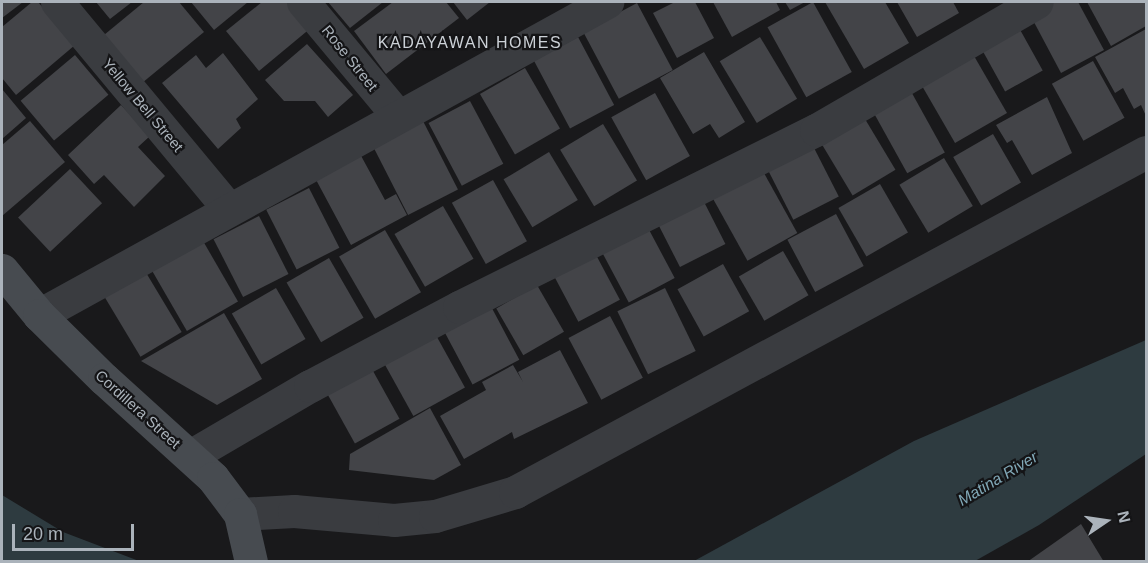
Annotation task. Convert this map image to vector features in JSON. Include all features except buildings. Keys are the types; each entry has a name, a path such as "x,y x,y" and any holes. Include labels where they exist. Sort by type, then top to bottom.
{"street":[{"name":"Yellow Bell Street","path":"57,2 228,207"},
{"name":"Rose Street","path":"303,2 397,116"},
{"path":"39,315 228,207 397,116 567,10 607,2"},
{"path":"190,456 310,386 459,307 816,130 1036,2"},
{"path":"240,514 294,511 394,520 424,517 475,506 515,492 1146,152"},
{"name":"Cordillera Street","path":"2,270 39,315 104,379 190,456 240,514 251,561"}],"water":[{"name":"Matina River","path":"1146,340 1146,454 1039,525 975,561 694,561 914,441"},
{"path":"2,495 63,532 139,561 2,561"}],"district":[{"name":"KADAYAWAN HOMES","path":"470,43"}]}
